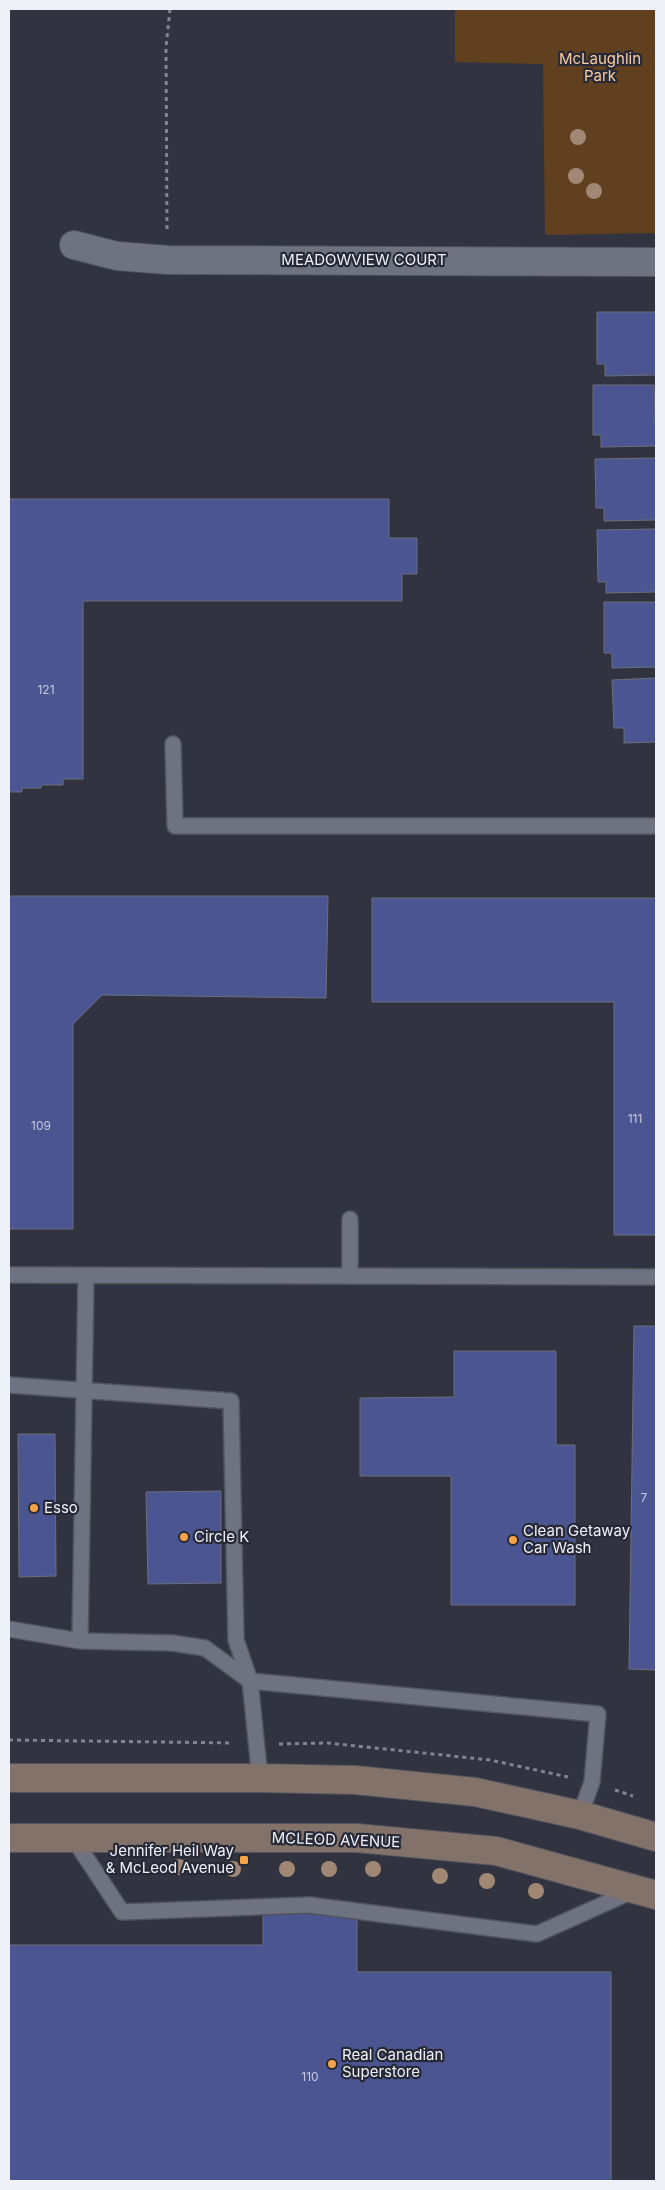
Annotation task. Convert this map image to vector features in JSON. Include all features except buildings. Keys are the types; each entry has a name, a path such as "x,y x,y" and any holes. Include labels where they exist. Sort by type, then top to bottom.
{"street":[{"name":"MEADOWVIEW COURT","path":"74,245 117,256 168,260 656,262"},
{"path":"9,1778 356,1780 475,1792 580,1815 656,1837"},
{"name":"MCLEOD AVENUE","path":"9,1838 357,1838 496,1851 647,1892"}],"lane":[{"path":"173,744 175,826 656,826"},
{"path":"350,1219 350,1276"},
{"path":"9,1275 656,1277"},
{"path":"80,1641 86,1276"},
{"path":"9,1385 231,1402 236,1640 250,1681 260,1778"},
{"path":"9,1629 80,1641 172,1643 205,1648 250,1681 598,1714 592,1782 580,1815"},
{"path":"73,1838 122,1912 309,1905 538,1934 647,1892"}],"path":[{"path":"168,260 166,47 170,9"}],"green space":[{"name":"McLaughlin Park","path":"455,9 656,9 656,233 545,235 543,64 455,62"}],"place":[{"name":"Esso","path":"34,1508"},
{"name":"Circle K","path":"184,1537"},
{"name":"Clean Getaway Car Wash","path":"513,1540"},
{"name":"Jennifer Heil Way & McLeod Avenue","path":"244,1860"},
{"name":"Real Canadian Superstore","path":"332,2064"}]}
